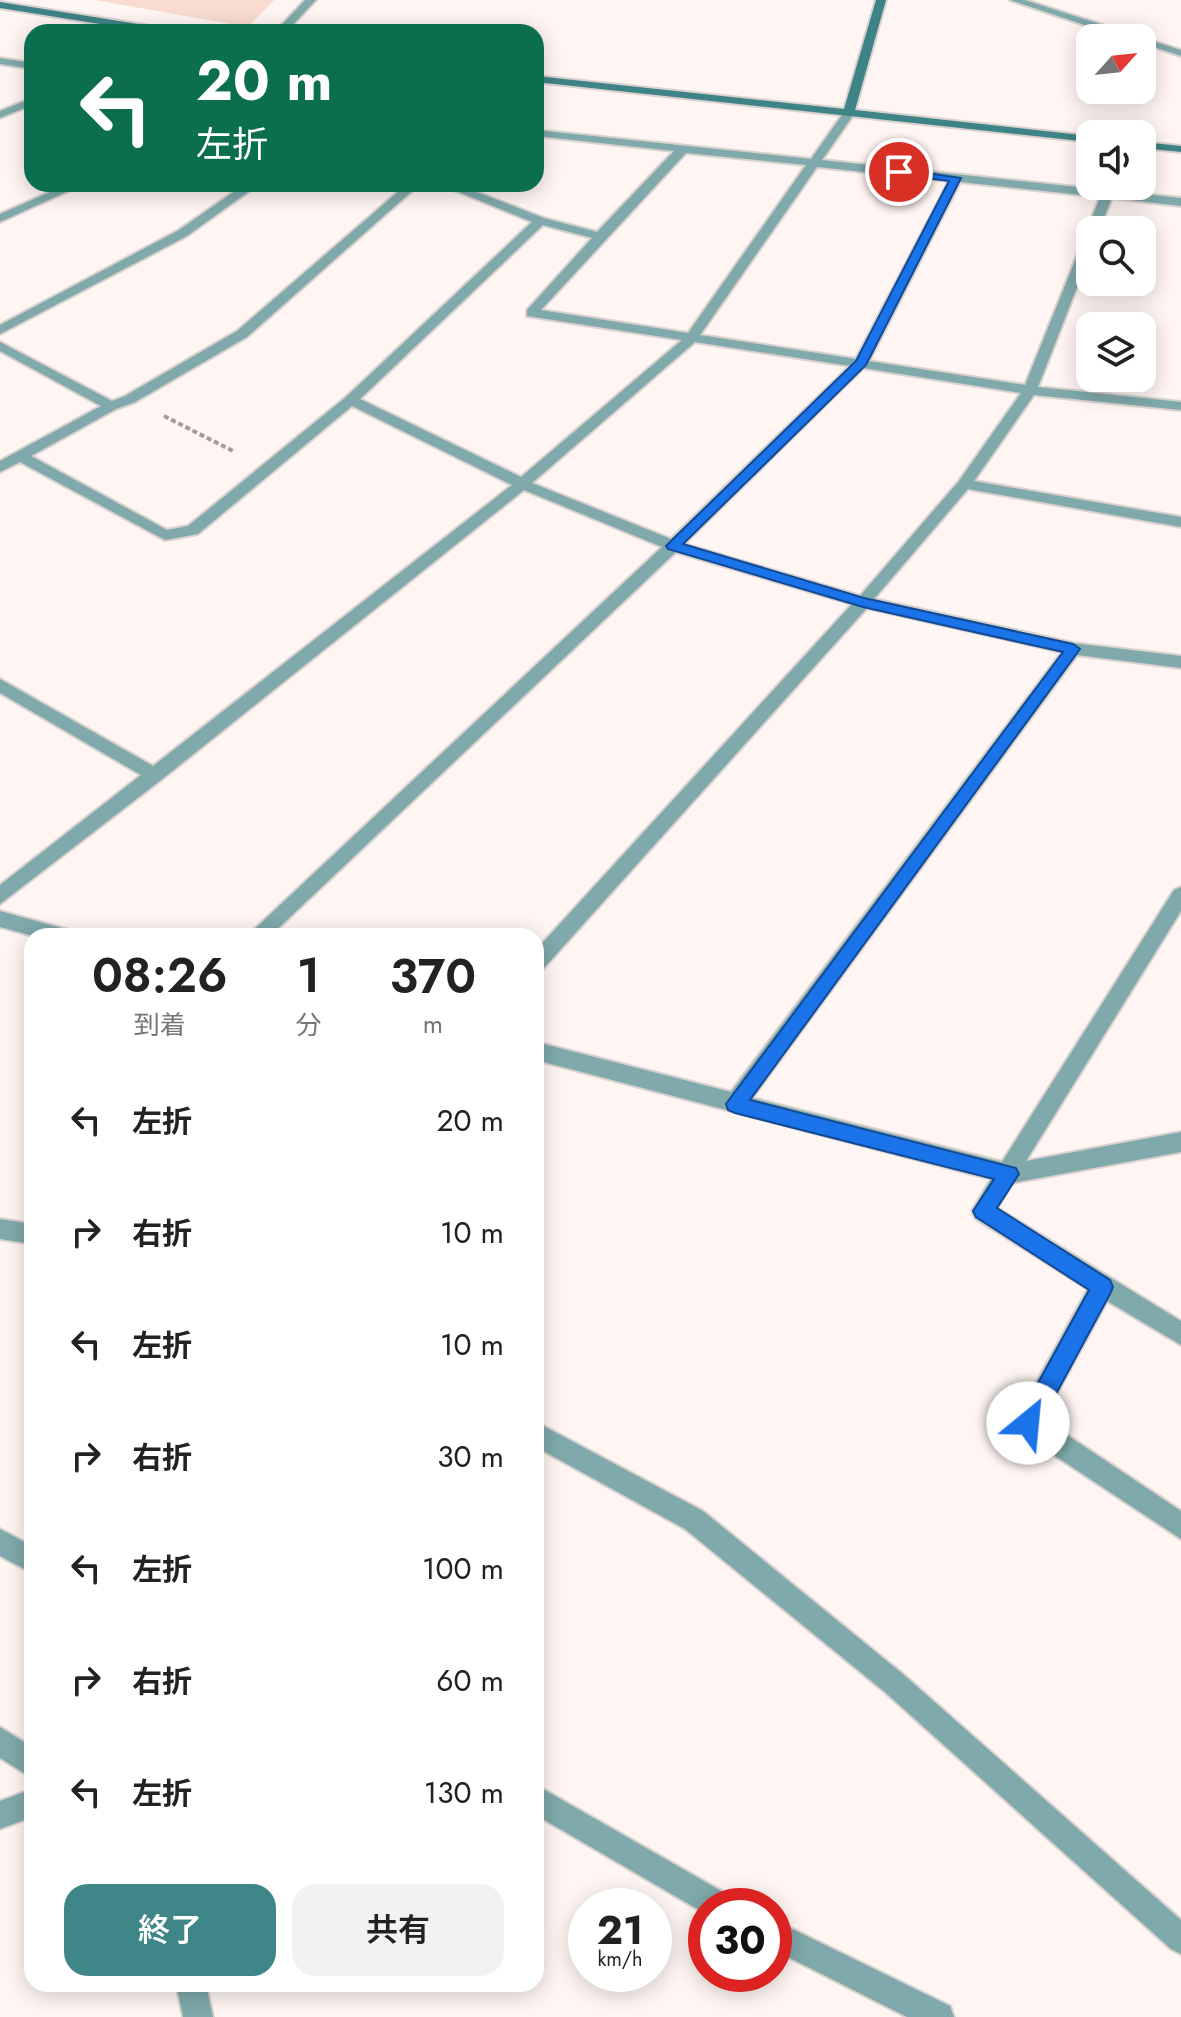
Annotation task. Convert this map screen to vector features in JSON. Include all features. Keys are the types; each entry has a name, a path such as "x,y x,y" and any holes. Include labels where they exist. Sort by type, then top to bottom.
{"street":[{"path":"288,24 311,0"},
{"path":"0,896 522,484 691,339 848,114 881,0"},
{"path":"1015,0 1090,24"},
{"path":"0,5 119,24"},
{"path":"1156,45 1181,53"},
{"path":"0,61 24,65"},
{"path":"544,80 1076,138"},
{"path":"0,115 24,104"},
{"path":"544,134 1076,192"},
{"path":"1156,146 1181,149"},
{"path":"685,147 532,313 1030,390 1181,406"},
{"path":"266,928 673,546 861,363 956,178"},
{"path":"0,218 60,192"},
{"path":"0,330 183,233 242,192"},
{"path":"0,467 111,406 130,399 242,334 405,192"},
{"path":"466,192 540,221 600,236"},
{"path":"1156,200 1181,202"},
{"path":"20,456 165,535 193,530 351,400 540,221"},
{"path":"544,954 863,602 964,484 1030,390 1076,273"},
{"path":"0,346 111,406"},
{"path":"351,400 522,484 673,546 863,602 1073,649 1181,662"},
{"path":"964,484 1181,522"},
{"path":"735,1104 1073,649"},
{"path":"0,685 155,775"},
{"path":"1181,895 983,1211 1181,1334"},
{"path":"0,919 33,928"},
{"path":"544,1053 1009,1174 1181,1142"},
{"path":"0,1229 24,1233"},
{"path":"1102,1287 1028,1423 1181,1526"},
{"path":"544,1438 694,1520 895,1684 1181,1939"},
{"path":"0,1542 24,1556"},
{"path":"0,1741 24,1758"},
{"path":"544,1804 689,1888"},
{"path":"0,1815 24,1806"},
{"path":"792,1944 939,2017"},
{"path":"193,1992 198,2017"}],"shaded area":[{"path":"95,0 274,0 251,24 231,24"}],"route":[{"path":"899,172 956,178 861,363 673,546 863,602 1073,649 735,1104 1009,1174 983,1211 1102,1287 1028,1423"}]}
